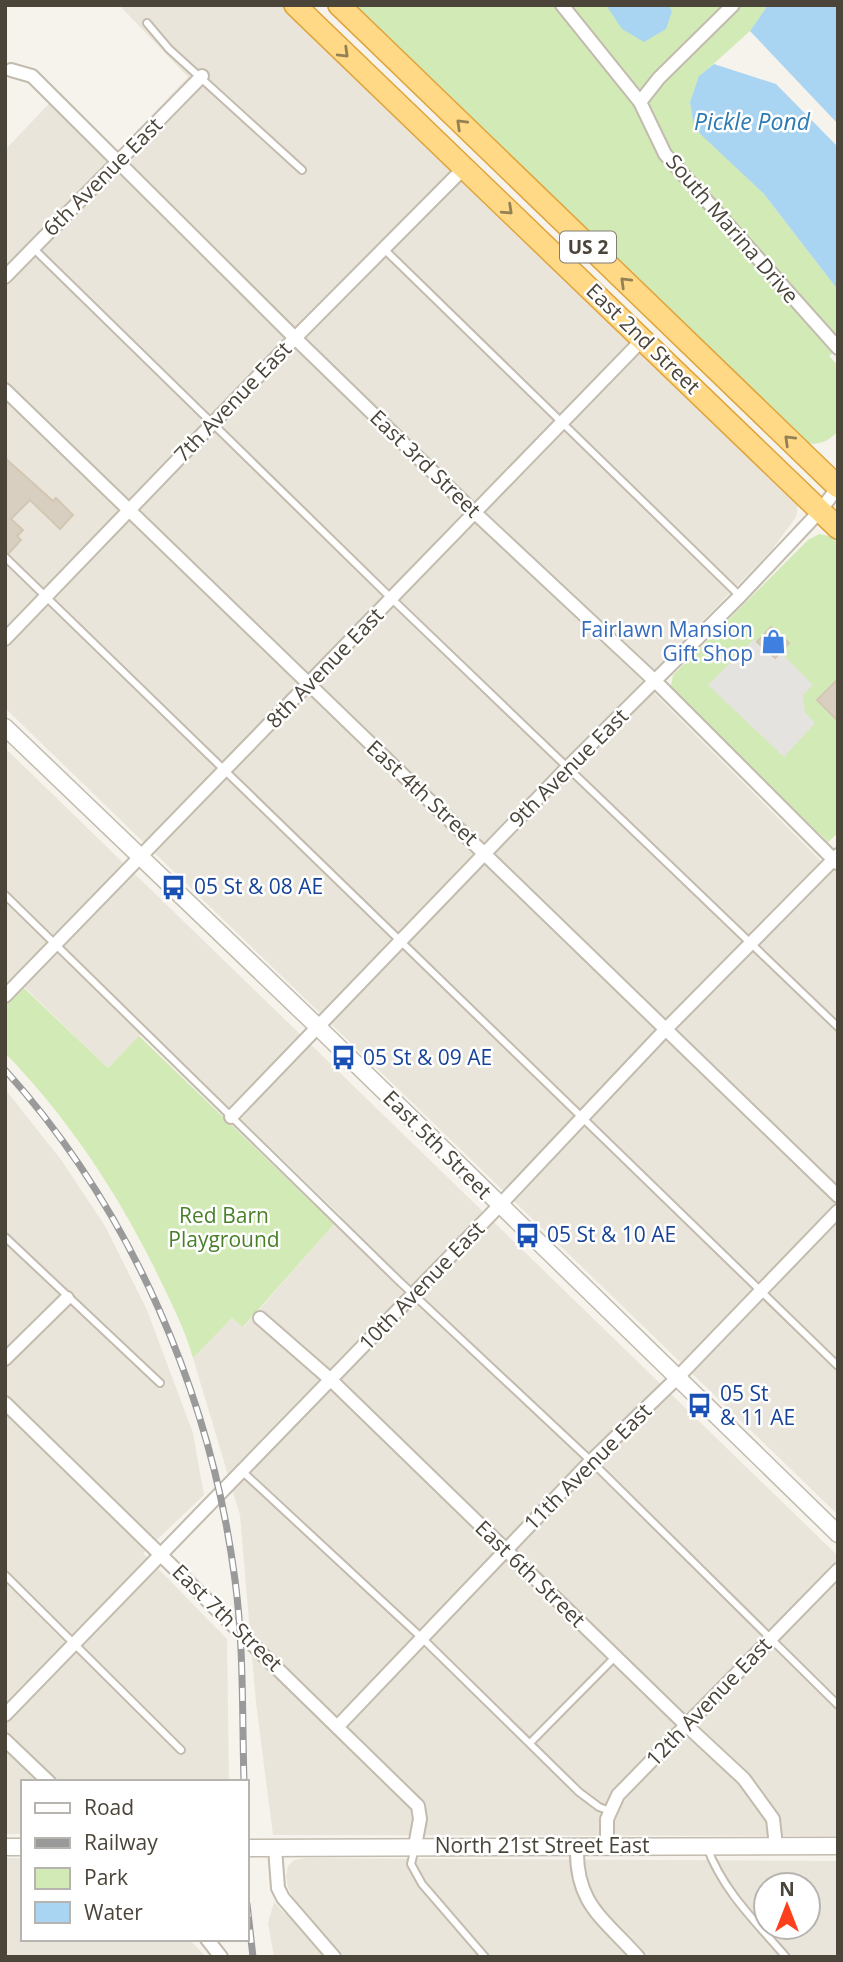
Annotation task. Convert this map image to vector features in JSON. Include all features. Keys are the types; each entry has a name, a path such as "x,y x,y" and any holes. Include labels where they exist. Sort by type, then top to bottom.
{"highway":[{"name":"East 2nd Street","path":"295,5 838,528"},
{"name":"East 2nd Street","path":"339,5 838,487"}],"street":[{"name":"South Marina Drive","path":"562,5 640,102 665,154 838,348"},
{"path":"640,102 659,78 733,5"},
{"name":"East 3rd Street","path":"11,70 32,76 295,338 473,511 656,682 836,859"},
{"name":"6th Avenue East","path":"5,277 202,76"},
{"name":"7th Avenue East","path":"5,639 213,422 463,169"},
{"name":"8th Avenue East","path":"5,996 57,946 392,599 473,511 643,338"},
{"name":"East 4th Street","path":"5,390 838,1196"},
{"path":"820,511 838,487"},
{"name":"9th Avenue East","path":"231,1117 567,768 656,682 820,511"},
{"name":"East 5th Street","path":"5,727 317,1026 838,1534"},
{"name":"10th Avenue East","path":"5,1715 499,1206 664,1030 836,859"},
{"name":"11th Avenue East","path":"339,1726 591,1461 677,1378 838,1211"},
{"path":"5,1359 67,1298"},
{"name":"East 6th Street","path":"260,1318 331,1380 744,1779 773,1819 776,1846"},
{"name":"East 7th Street","path":"5,1403 418,1806 421,1819 415,1846"},
{"name":"12th Avenue East","path":"610,1811 618,1795 838,1570"},
{"path":"5,1740 48,1780"},
{"path":"607,1846 610,1811"},
{"path":"577,1846 577,1876 582,1891 635,1956"},
{"name":"North 21st Street East","path":"248,1848 838,1846"},
{"path":"275,1848 278,1888 283,1898 334,1957"},
{"path":"209,1941 221,1957"}],"lane":[{"path":"147,23 169,49 202,76 302,170"},
{"path":"33,248 392,599 838,1027"},
{"path":"384,249 740,596"},
{"path":"5,557 838,1366"},
{"path":"5,895 413,1293 591,1461 769,1640 838,1705"},
{"path":"5,1237 160,1383"},
{"path":"243,1472 423,1639 579,1792 599,1807 610,1811"},
{"path":"5,1575 181,1749"},
{"path":"530,1743 616,1656"},
{"path":"415,1846 411,1864 422,1884 485,1957"},
{"path":"706,1846 715,1871 732,1895 786,1957"}],"shaded area":[{"path":"119,5 282,5 798,505 796,517 771,551 643,682 831,871 838,865 838,1515 5,708 5,150 60,92 111,148 119,150 188,77"},
{"path":"754,639 775,658 780,652 813,685 803,695 805,712 815,723 784,757 708,685"},
{"path":"5,748 838,1556 838,1836 273,1835 256,1703 240,1515 193,1358 232,1318 244,1327 341,1216 147,1028 108,1068 14,977 5,984"},
{"path":"5,1089 62,1161 105,1226 147,1310 193,1433 204,1495 143,1553 227,1639 229,1780 21,1780 21,1834 5,1834"},
{"path":"5,1858 21,1858 21,1941 191,1941 206,1957 5,1957"},
{"path":"305,1858 838,1861 838,1957 274,1957 268,1923 274,1902 284,1913 298,1905 288,1888 288,1866 294,1860"}],"green space":[{"path":"349,5 768,5 750,31 699,77 690,102 694,127 764,194 838,290 838,348 829,356 838,366 838,431 820,443 800,441"},
{"path":"819,534 830,536 838,542 838,833 828,842 674,692 671,685 673,675 808,540"},
{"name":"Red Barn Playground","path":"24,988 108,1068 139,1036 334,1224 243,1327 232,1318 193,1358 181,1324 155,1269 106,1182 49,1102 5,1053 5,1006"}],"water":[{"path":"606,5 668,5 672,11 666,29 644,42 622,29"},
{"path":"768,5 838,5 838,124 750,31"},
{"name":"Pickle Pond","path":"714,64 776,84 838,147 838,290 764,194 694,128 690,102 699,76"}],"building":[{"path":"5,458 53,501 56,498 73,515 60,529 30,500 11,519 23,530 17,536 21,540 9,553 5,551"},
{"name":"Fairlawn Mansion Gift Shop","path":"771,627 789,643 775,658 757,642"},
{"path":"838,679 838,721 817,700"}],"railway":[{"path":"5,1070 50,1124 91,1182 127,1244 158,1308 185,1374 207,1442 235,1580 241,1656 244,1780"},
{"path":"248,1913 253,1957"}],"place":[{"name":"Fairlawn Mansion Gift Shop","path":"773,642"},
{"name":"05 St & 08 AE","path":"174,887"},
{"name":"05 St & 09 AE","path":"343,1058"},
{"name":"05 St & 10 AE","path":"527,1235"},
{"name":"05 St & 11 AE","path":"700,1406"}]}
